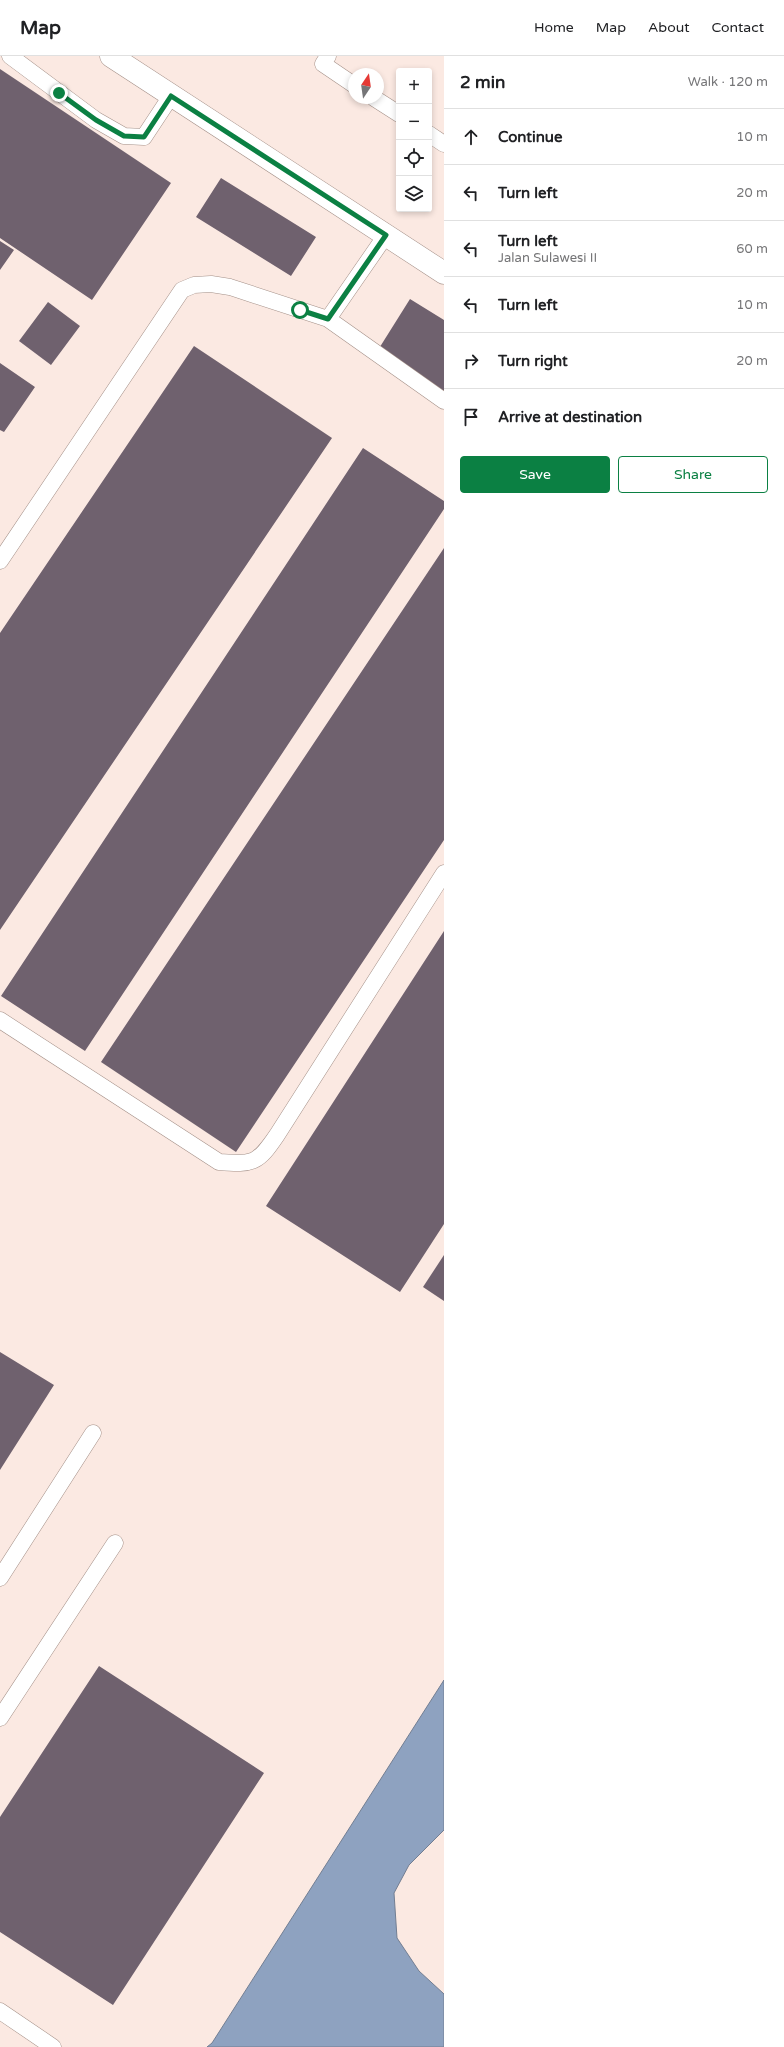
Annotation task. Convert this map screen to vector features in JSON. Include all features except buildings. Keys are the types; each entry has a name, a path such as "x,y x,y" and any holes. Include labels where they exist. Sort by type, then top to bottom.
{"street":[{"path":"111,56 444,273"}],"lane":[{"path":"10,56 96,120 124,136 144,137 171,96"},
{"path":"328,56 323,64 348,81"},
{"path":"383,104 396,112"},
{"path":"432,136 444,144"},
{"path":"328,319 386,235"},
{"path":"0,560 182,290 199,284 230,287 328,319 444,402"},
{"path":"0,1020 219,1162 243,1164 263,1155 277,1135 444,873"},
{"path":"0,1578 93,1433"},
{"path":"0,1718 115,1543"},
{"path":"0,2011 53,2047"}],"shaded area":[{"path":"0,56 444,56 444,2047 0,2047"}],"water":[{"path":"444,1680 444,1830 409,1865 394,1893 397,1938 419,1971 444,1994 444,2047 207,2047 212,2043"}],"route":[{"path":"59,93 96,120 124,136 144,137 171,96 386,235 328,319 300,310"}]}
